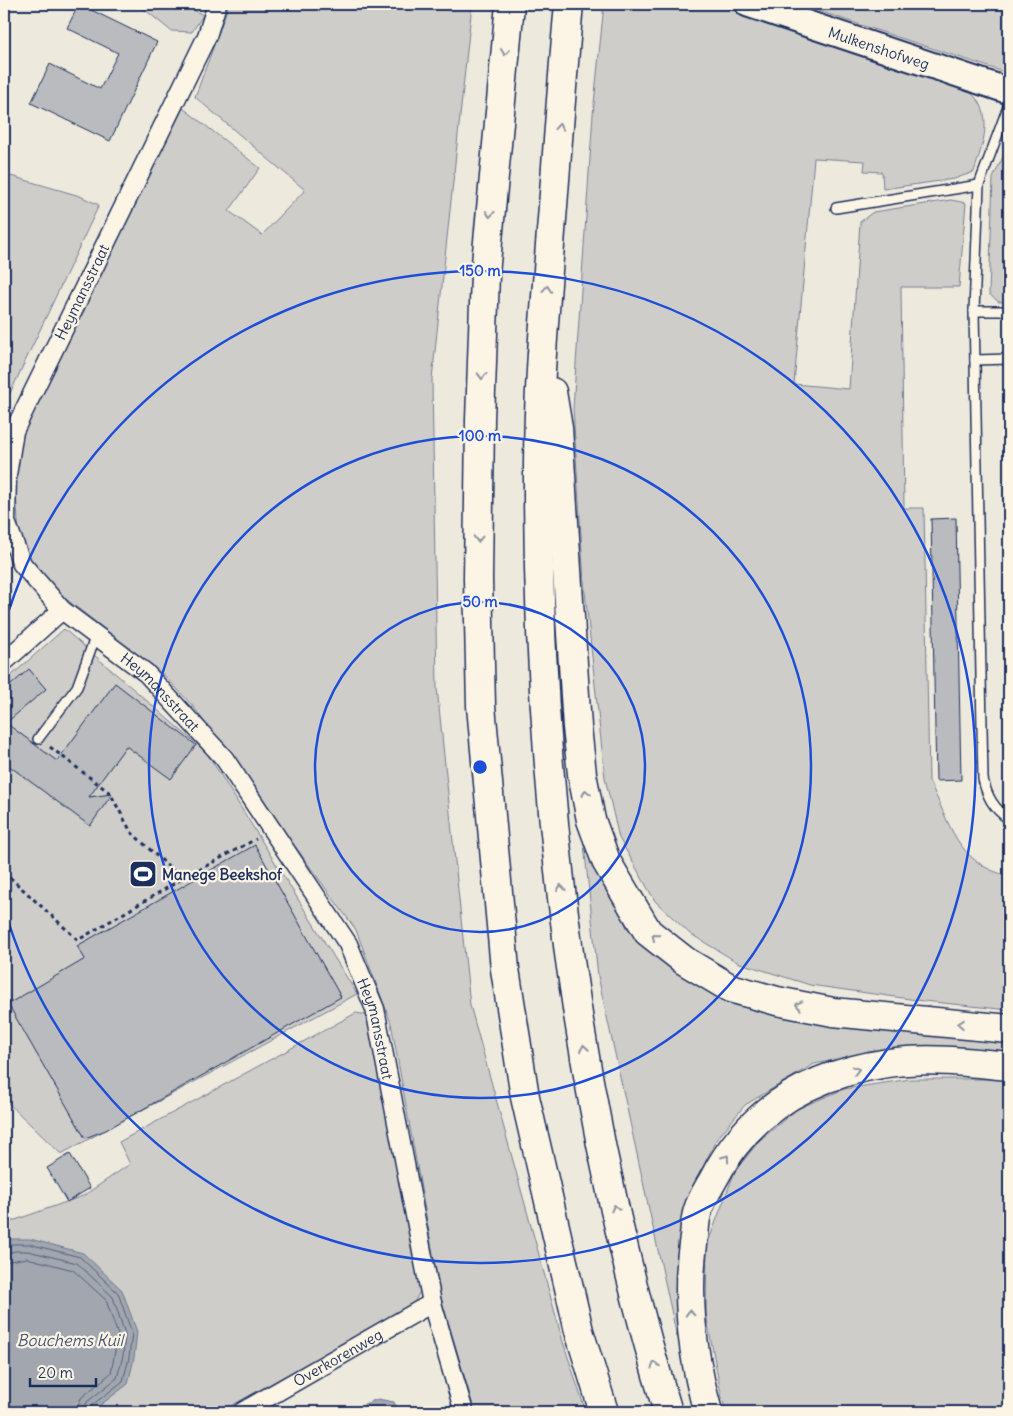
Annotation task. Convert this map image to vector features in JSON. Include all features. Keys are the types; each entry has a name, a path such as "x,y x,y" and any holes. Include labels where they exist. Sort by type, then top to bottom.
{"highway":[{"path":"510,4 485,274 480,420 478,579 481,706 505,969 525,1097 579,1331 604,1412"},
{"path":"569,4 543,337 538,464 542,695 554,830 570,964 591,1093 632,1282 668,1412"},
{"path":"543,337 558,428 577,727 582,774 591,820 606,861 624,895 648,932 685,961 730,988 777,1001 833,1012 1009,1029"},
{"path":"708,1412 698,1373 690,1320 689,1266 698,1210 719,1167 749,1126 776,1104 814,1082 861,1068 890,1062 919,1061 1009,1066"}],"street":[{"name":"Heymansstraat","path":"218,4 207,36 9,429 6,522 22,564 62,610 146,673 224,758 348,944 375,1009 432,1303 464,1412"},
{"name":"Mulkenshofweg","path":"748,4 1009,91"},
{"path":"4,662 62,610"},
{"name":"Overkorenweg","path":"242,1412 432,1303"}],"lane":[{"path":"1009,104 979,185 974,311 983,780 992,805 1009,819"},
{"path":"836,208 979,185"},
{"path":"974,311 1009,311"},
{"path":"975,360 1009,359"},
{"path":"38,739 77,687 96,635"}],"path":[{"path":"38,739 110,793 131,832 182,879"},
{"path":"4,872 78,940 182,879 272,830"}],"shaded area":[{"path":"138,4 183,4 203,15 192,32 171,31"},
{"path":"229,4 472,4 432,379 437,688 470,1005 563,1342 586,1412 475,1412 441,1298 391,1023 356,930 192,705 165,676 53,589 30,560 19,534 14,470 19,435 35,398 183,108 260,168 229,211 262,235 305,190 195,97"},
{"path":"604,4 715,4 830,44 965,87 981,105 984,113 985,130 974,172 954,179 883,189 882,172 864,171 865,161 814,158 794,384 849,389 860,222 873,212 951,200 966,203 959,287 901,287 904,508 924,508 929,781 950,826 966,851 977,862 991,870 1009,876 1009,1010 924,1001 810,985 737,962 689,933 655,901 619,838 605,778 584,582 573,408 593,114"},
{"path":"797,4 1009,4 1009,74 995,69"},
{"path":"1009,144 1009,302 999,302 989,294 993,178"},
{"path":"4,174 80,196 99,205 4,406"},
{"name":"Manege Beekshof","path":"64,629 207,753 357,994 61,1154 4,1099 4,682"},
{"path":"581,816 627,928 663,962 727,997 1009,1039 1009,1051 959,1048 886,1050 814,1064 745,1105 716,1140 687,1200 677,1270 677,1337 598,976"},
{"path":"356,1013 367,1015 421,1289 413,1305 220,1412 91,1412 127,1384 11,1239 4,1244 4,1224 83,1196 130,1164 119,1142"},
{"path":"911,1079 1009,1079 1009,1412 726,1412 706,1314 707,1245 735,1171 760,1140 797,1109 844,1089"}],"water":[{"name":"Bouchems Kuil","path":"11,1239 30,1239 83,1253 122,1290 137,1332 128,1384 91,1412 4,1412 4,1244"},
{"path":"378,1399 394,1402 399,1412 364,1412 364,1404"}],"building":[{"path":"79,4 157,42 110,141 31,103 50,64 100,89 118,53 67,28"},
{"path":"956,518 961,780 936,781 931,519"},
{"path":"29,669 46,689 6,723 57,761 115,683 196,745 171,779 126,746 89,797 112,794 90,826 4,762 4,691"},
{"path":"255,845 341,997 106,1130 85,1138 8,1004 85,959 77,946"},
{"path":"70,1154 90,1188 67,1202 47,1168"}],"place":[{"name":"Manege Beekshof","path":"143,874"}]}
